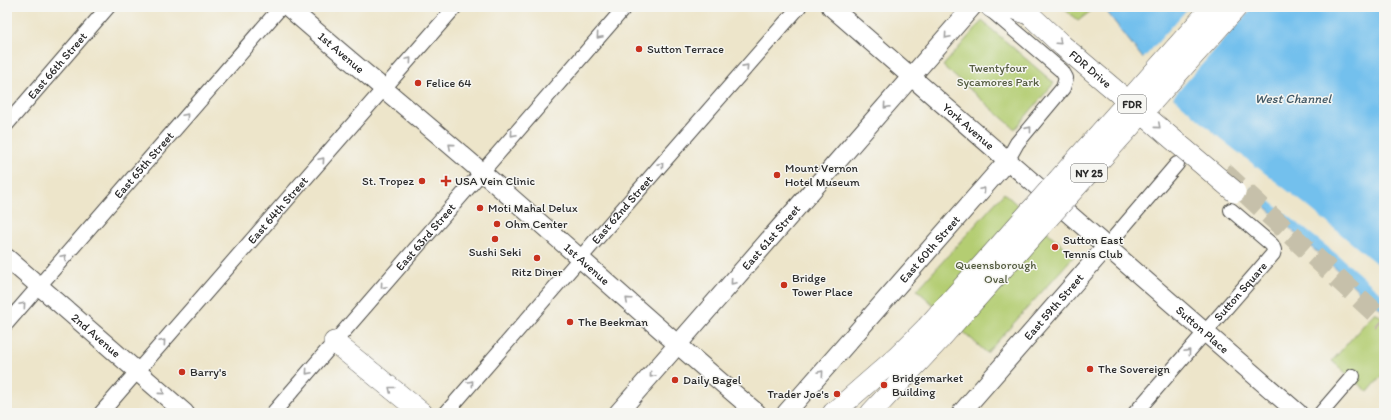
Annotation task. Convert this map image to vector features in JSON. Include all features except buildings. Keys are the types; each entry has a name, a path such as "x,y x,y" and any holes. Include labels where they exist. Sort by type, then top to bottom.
{"highway":[{"name":"NY 25","path":"846,413 922,325 1205,7"},
{"path":"833,413 897,357 916,338 1212,7"},
{"path":"880,413 912,366 936,336 1230,7"},
{"name":"NY 25","path":"871,413 940,339 1237,7"},
{"name":"FDR Drive","path":"1007,9 1063,46 1233,201"},
{"path":"837,413 875,370 922,325"},
{"path":"334,342 422,413"}],"main road":[{"name":"1st Avenue","path":"288,7 580,257 678,345 757,413"},
{"name":"York Avenue","path":"831,7 1106,247"},
{"name":"East 61st Street","path":"618,413 972,7"},
{"name":"East 60th Street","path":"786,413 1008,161"},
{"name":"Sutton Place","path":"1106,247 1298,413"},
{"name":"East 59th Street","path":"961,413 1106,247"},
{"name":"2nd Avenue","path":"7,258 186,413"}],"street":[{"name":"East 66th Street","path":"7,124 108,7"},
{"name":"East 65th Street","path":"7,323 281,7"},
{"name":"East 64th Street","path":"101,413 455,7"},
{"name":"East 63rd Street","path":"273,413 625,7"},
{"name":"East 62nd Street","path":"446,413 580,257 799,7"},
{"name":"FDR Drive","path":"1007,9 1064,74 1066,80"},
{"name":"East 60th Street","path":"1008,161 1017,144 1063,88 1066,80"},
{"name":"East 59th Street","path":"1106,247 1177,164"},
{"name":"Sutton Square","path":"1135,413 1271,258 1274,250 1272,245 1233,201"},
{"path":"1321,413 1353,376"}],"green space":[{"path":"1062,7 1096,7 1078,21"},
{"name":"Twentyfour Sycamores Park","path":"982,21 1054,83 1015,129 943,66"},
{"name":"Queensborough Oval","path":"1004,193 1074,256 987,353 917,290"},
{"path":"1375,312 1384,319 1384,373 1368,392 1332,361"}],"water":[{"name":"West Channel","path":"1103,7 1384,7 1384,312 1266,207 1260,197 1250,190 1252,187 1183,110"}],"pier":[{"path":"1189,7 1253,7 1173,97 1222,140 1306,205 1384,270 1384,296 1339,256 1243,180 1199,134 1142,60"}],"tunnel":[{"path":"1223,172 1384,321"}],"place":[{"name":"Sutton Terrace","path":"639,49"},
{"name":"Felice 64","path":"418,83"},
{"name":"Mount Vernon Hotel Museum","path":"777,175"},
{"name":"St. Tropez","path":"422,181"},
{"name":"USA Vein Clinic","path":"446,181"},
{"name":"Moti Mahal Delux","path":"480,208"},
{"name":"Ohm Center","path":"497,224"},
{"name":"Sushi Seki","path":"495,239"},
{"name":"Sutton East Tennis Club","path":"1055,247"},
{"name":"Ritz Diner","path":"537,258"},
{"name":"Bridge Tower Place","path":"784,285"},
{"name":"The Beekman","path":"570,322"},
{"name":"The Sovereign","path":"1090,369"},
{"name":"Barry's","path":"182,372"},
{"name":"Daily Bagel","path":"675,380"},
{"name":"Bridgemarket Building","path":"884,385"},
{"name":"Trader Joe's","path":"837,394"}]}
